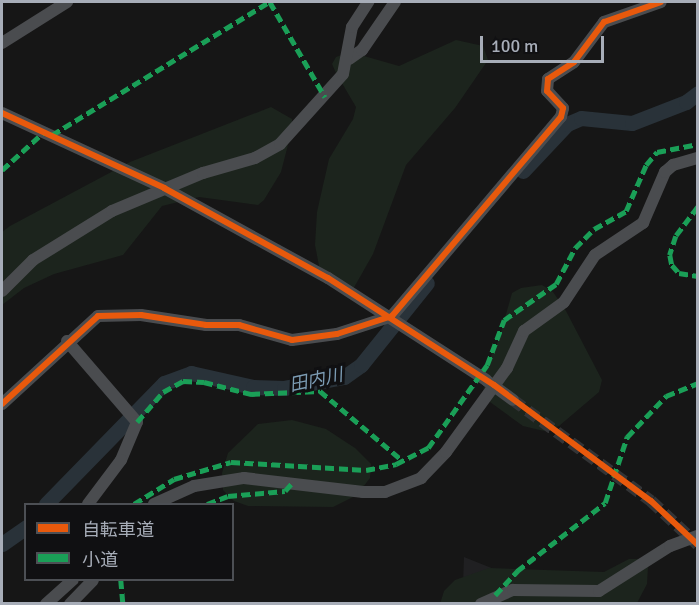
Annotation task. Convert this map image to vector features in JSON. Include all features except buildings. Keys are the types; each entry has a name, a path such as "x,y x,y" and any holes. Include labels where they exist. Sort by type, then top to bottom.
{"street":[{"path":"2,43 67,2"},
{"path":"2,291 62,240 112,211 164,188 255,158 280,144 325,97 349,58 352,27 368,2"},
{"path":"349,58 362,50 395,2"},
{"path":"2,404 88,322 110,314 239,325 292,340 337,334 392,316 561,117 563,108 547,91 548,79 574,62 604,22 661,2"},
{"path":"2,113 164,188 328,278 513,400"},
{"path":"156,503 194,486 244,478 363,492 404,487 434,466 490,383 507,368 520,336 564,302 588,265 605,246 643,223 665,172 673,165 698,158"},
{"path":"67,340 131,417 121,459 89,503"},
{"path":"482,603 513,590 599,591 670,546 698,536"},
{"path":"70,603 91,581"},
{"path":"46,603 62,585"}],"shaded area":[{"path":"456,40 483,46 488,60 455,108 406,165 373,254 352,291 321,276 315,245 317,212 329,159 353,119 356,107 332,64 336,57 350,52 399,66"},
{"path":"271,107 292,119 292,129 281,172 264,200 258,205 199,197 162,206 123,255 54,274 24,288 2,305 2,232 10,226 130,162"},
{"path":"542,285 553,292 566,311 602,380 599,392 559,426 544,431 523,426 483,397 485,369 499,339 512,293 521,288"},
{"path":"292,420 326,429 355,448 371,464 370,478 357,495 333,507 248,506 234,501 223,490 222,473 228,453 258,424"},
{"path":"464,557 499,571 463,585"},
{"path":"629,559 642,559 648,567 647,584 637,603 440,604 444,591 455,580 489,568 604,572"}],"waterway":[{"name":"田内川","path":"523,171 567,124 581,118 632,123 686,102 698,93"},
{"name":"田内川","path":"47,503 164,383 191,373 253,387 284,388 344,377 361,365 427,283"},
{"name":"田内川","path":"2,544 24,528"}],"tunnel":[{"path":"513,400 651,501 698,545"}],"marked path":[{"path":"52,135 269,2"},
{"path":"270,2 325,97"},
{"path":"2,170 45,131"},
{"path":"136,503 174,479 231,462 366,470 396,464 428,448 487,365 504,320 556,284 575,248 594,229 626,211 646,165 657,152 698,144"},
{"path":"698,207 676,236 670,255 672,265 679,273 698,276"},
{"path":"137,422 163,392 183,381 204,382 251,394 320,391 402,460"},
{"path":"495,595 517,571 605,503 627,437 666,396 698,383"},
{"path":"210,503 228,496 285,491 292,483"},
{"path":"121,581 123,604"}],"cycle path":[{"path":"2,404 98,316 141,315 206,325 239,325 292,340 337,334 392,316 561,117 563,108 547,91 548,79 574,62 604,22 661,2"},
{"path":"2,113 164,188 328,278 494,385 651,501 698,545"}]}
